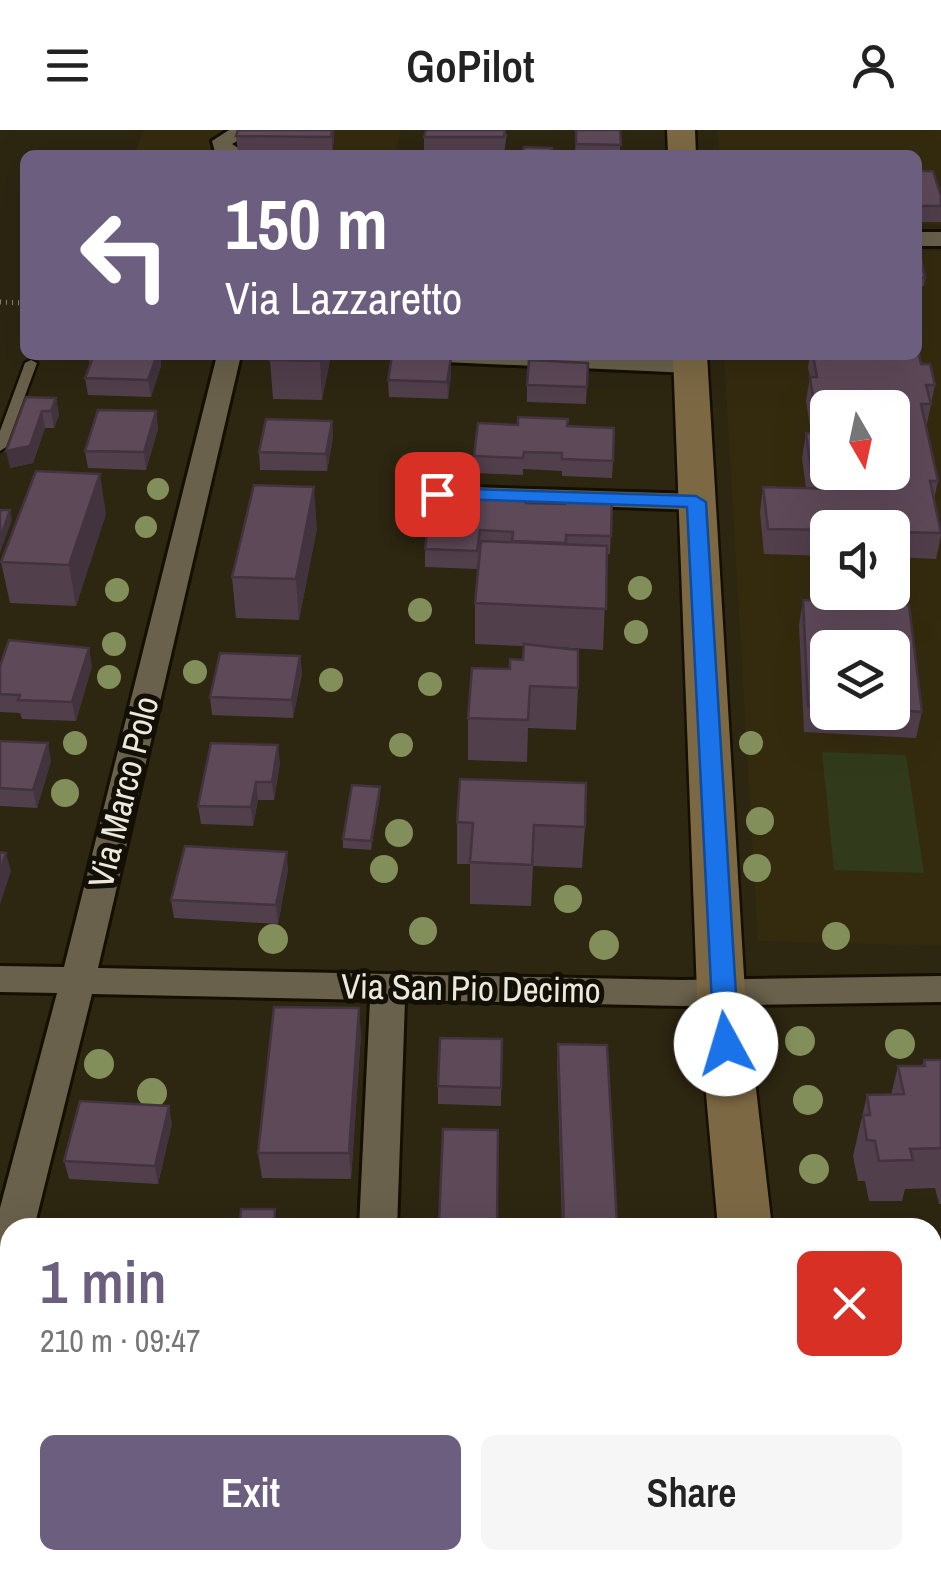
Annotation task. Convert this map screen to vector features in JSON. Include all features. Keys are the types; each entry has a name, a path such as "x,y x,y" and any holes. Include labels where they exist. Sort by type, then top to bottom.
{"street":[{"path":"227,150 222,148 222,141 246,130"},
{"name":"Via Marco Polo","path":"17,1218 228,360"},
{"path":"691,360 721,993 744,1218"},
{"path":"437,494 696,502"},
{"name":"Via San Pio Decimo","path":"0,979 721,993 941,989"},
{"path":"378,1218 388,986"}],"lane":[{"path":"0,447 31,364"}],"shaded area":[{"path":"144,130 401,130 396,150 136,150"},
{"path":"717,130 941,130 941,225 922,224 922,150 719,150"},
{"path":"922,250 941,251 941,946 758,941 724,360 922,360"}],"green space":[{"path":"822,752 906,755 924,873 834,870"}],"building":[{"path":"238,130 332,130 331,137 236,136"},
{"path":"426,130 505,130 504,137 424,137"},
{"path":"576,130 620,130 621,145 576,144"},
{"path":"524,147 552,148 552,150 523,150"},
{"path":"922,171 933,171 941,206 922,206"},
{"path":"92,360 155,360 148,380 85,378"},
{"path":"391,360 451,360 447,382 388,380"},
{"path":"529,360 588,363 587,387 527,385"},
{"path":"814,360 920,360 921,364 930,364 935,385 926,385 931,404 921,404 938,481 930,481 941,533 910,532 910,510 810,510 810,530 768,529 763,487 910,490 910,390 812,390 810,377 817,377"},
{"path":"26,397 56,398 51,411 42,411 30,446 6,451"},
{"path":"98,410 156,411 144,452 85,451"},
{"path":"518,417 568,419 567,426 614,428 613,461 562,459 562,453 524,452 523,458 474,456 478,423 518,425"},
{"path":"266,419 332,421 326,454 259,452"},
{"path":"36,471 100,474 69,565 1,562"},
{"path":"254,485 314,487 296,579 232,577"},
{"path":"477,493 526,495 526,503 565,504 565,496 612,498 611,536 566,535 566,543 512,541 513,532 480,530 477,551 425,549 431,500 476,501"},
{"path":"0,510 10,510 0,539"},
{"path":"481,541 607,546 606,609 475,603"},
{"path":"803,600 810,600 810,610 910,610 922,712 910,711 910,630 810,630 808,706"},
{"path":"9,640 89,648 72,702 18,700 20,695 0,694 0,666"},
{"path":"524,644 578,650 578,688 530,686 528,720 468,718 472,668 510,669 510,659 523,660"},
{"path":"220,653 300,656 292,700 210,697"},
{"path":"0,741 48,743 33,790 0,788"},
{"path":"211,743 278,745 272,782 256,782 251,807 198,806"},
{"path":"460,779 586,783 585,827 534,825 532,865 470,862 473,823 457,822"},
{"path":"352,785 380,787 371,841 343,839"},
{"path":"185,846 287,852 276,905 171,900"},
{"path":"274,1007 359,1008 349,1153 258,1153"},
{"path":"440,1038 502,1039 501,1088 438,1086"},
{"path":"558,1044 607,1045 617,1218 564,1218"},
{"path":"924,1060 941,1060 941,1148 910,1149 913,1160 879,1161 875,1141 867,1140 863,1115 870,1115 867,1095 904,1094 898,1066 925,1066"},
{"path":"80,1101 169,1106 155,1166 64,1161"},
{"path":"443,1129 498,1130 497,1218 439,1218"},
{"path":"241,1209 275,1209 275,1218 240,1218"}],"route":[{"path":"437,494 696,502 726,1044"}]}
